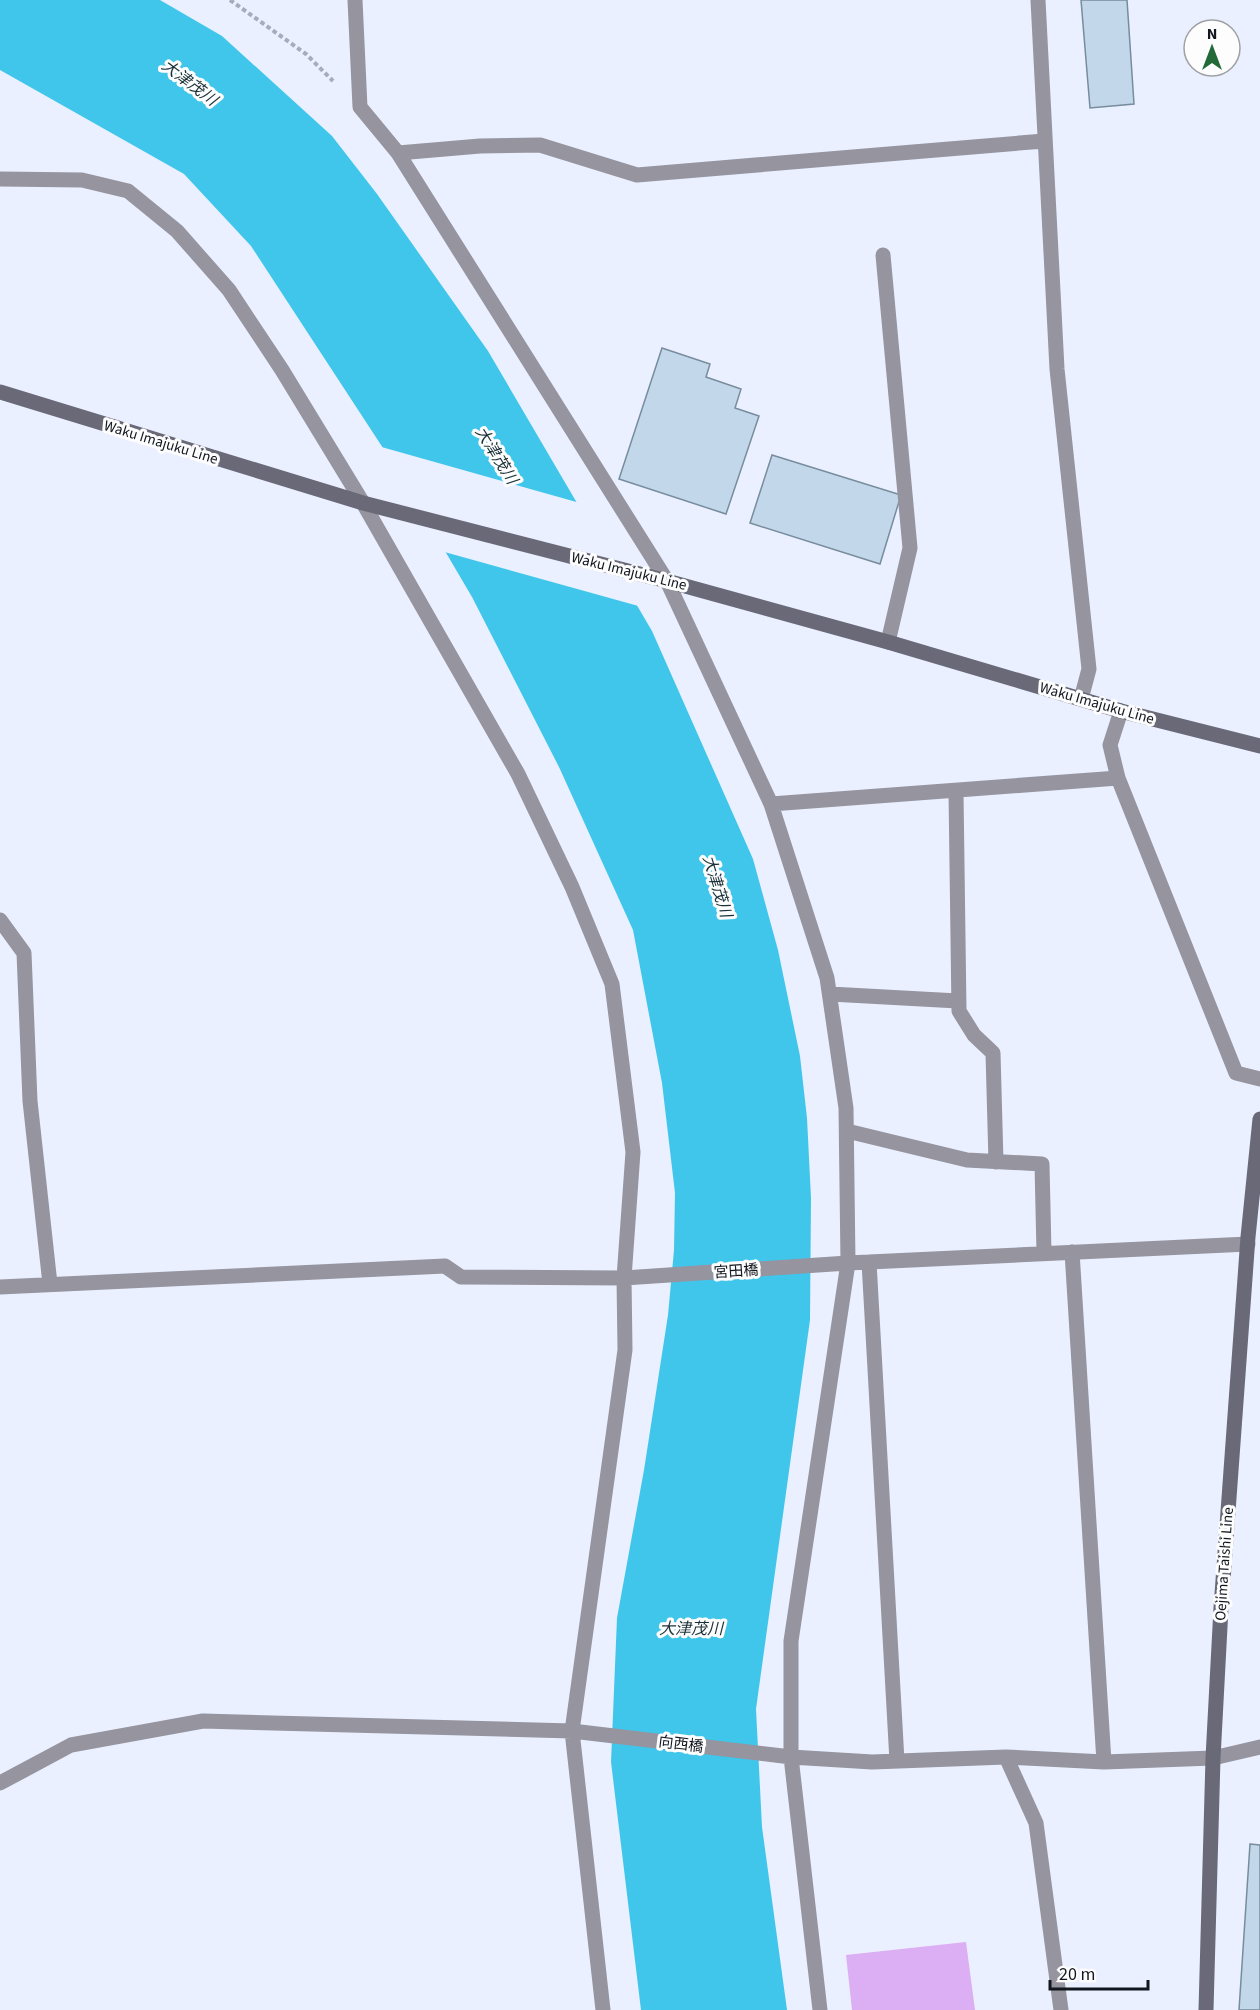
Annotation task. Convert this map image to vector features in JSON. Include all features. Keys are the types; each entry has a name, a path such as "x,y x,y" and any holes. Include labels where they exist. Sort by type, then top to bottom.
{"main road":[{"name":"Waku Imajuku Line","path":"0,392 363,504 668,581 888,642 1122,711 1260,746"},
{"name":"Oejima Taishi Line","path":"1206,2010 1213,1758 1221,1608 1260,1119"}],"street":[{"path":"355,0 360,107 398,153 668,581 771,804 827,978 846,1108 848,1263 791,1641 791,1756 820,2010"},
{"path":"1038,0 1057,369 1089,669 1081,699"},
{"path":"398,153 480,146 540,145 637,175 1044,141"},
{"path":"0,179 82,180 128,191 177,231 229,290 282,370 363,504 518,774 572,887 612,984 633,1152 624,1278 625,1350 572,1731 603,2010"},
{"path":"883,255 910,548 888,642"},
{"path":"1122,711 1110,745 1118,778 1236,1073 1260,1079"},
{"path":"771,804 956,792 1118,778"},
{"path":"956,792 959,1011 974,1035 993,1053 996,1162"},
{"path":"0,920 24,952 30,1101 50,1284"},
{"path":"830,994 958,1001"},
{"path":"847,1131 967,1160 1042,1164 1044,1253"},
{"name":"宮田橋","path":"0,1287 445,1266 460,1277 624,1278 848,1263 1072,1252 1252,1239"},
{"path":"1072,1252 1104,1762"},
{"path":"869,1262 897,1761"},
{"name":"向西橋","path":"0,1783 71,1745 203,1720 572,1731 791,1756 872,1762 1006,1757 1104,1762 1213,1758 1260,1747"},
{"path":"1006,1757 1036,1823 1061,2010"}],"path":[{"path":"230,0 306,54 360,107"}],"shaded area":[{"path":"966,1942 975,2010 852,2010 846,1955"}],"water":[{"name":"大津茂川","path":"0,0 160,0 222,36 332,136 377,194 488,351 652,631 753,859 778,950 800,1056 807,1118 811,1198 810,1320 756,1709 762,1827 787,2010 641,2010 611,1762 617,1618 644,1470 668,1315 674,1250 675,1193 662,1083 633,930 559,767 472,597 398,471 251,246 184,174 0,70"}],"pier":[{"path":"378,446 580,503 642,607 441,551"}],"building":[{"path":"1081,0 1127,0 1134,104 1090,108"},
{"path":"662,348 710,364 706,377 741,389 735,408 759,416 726,514 619,479"},
{"path":"772,455 901,495 880,564 750,523"},
{"path":"1250,1844 1260,1845 1260,2010 1239,2010"}]}
